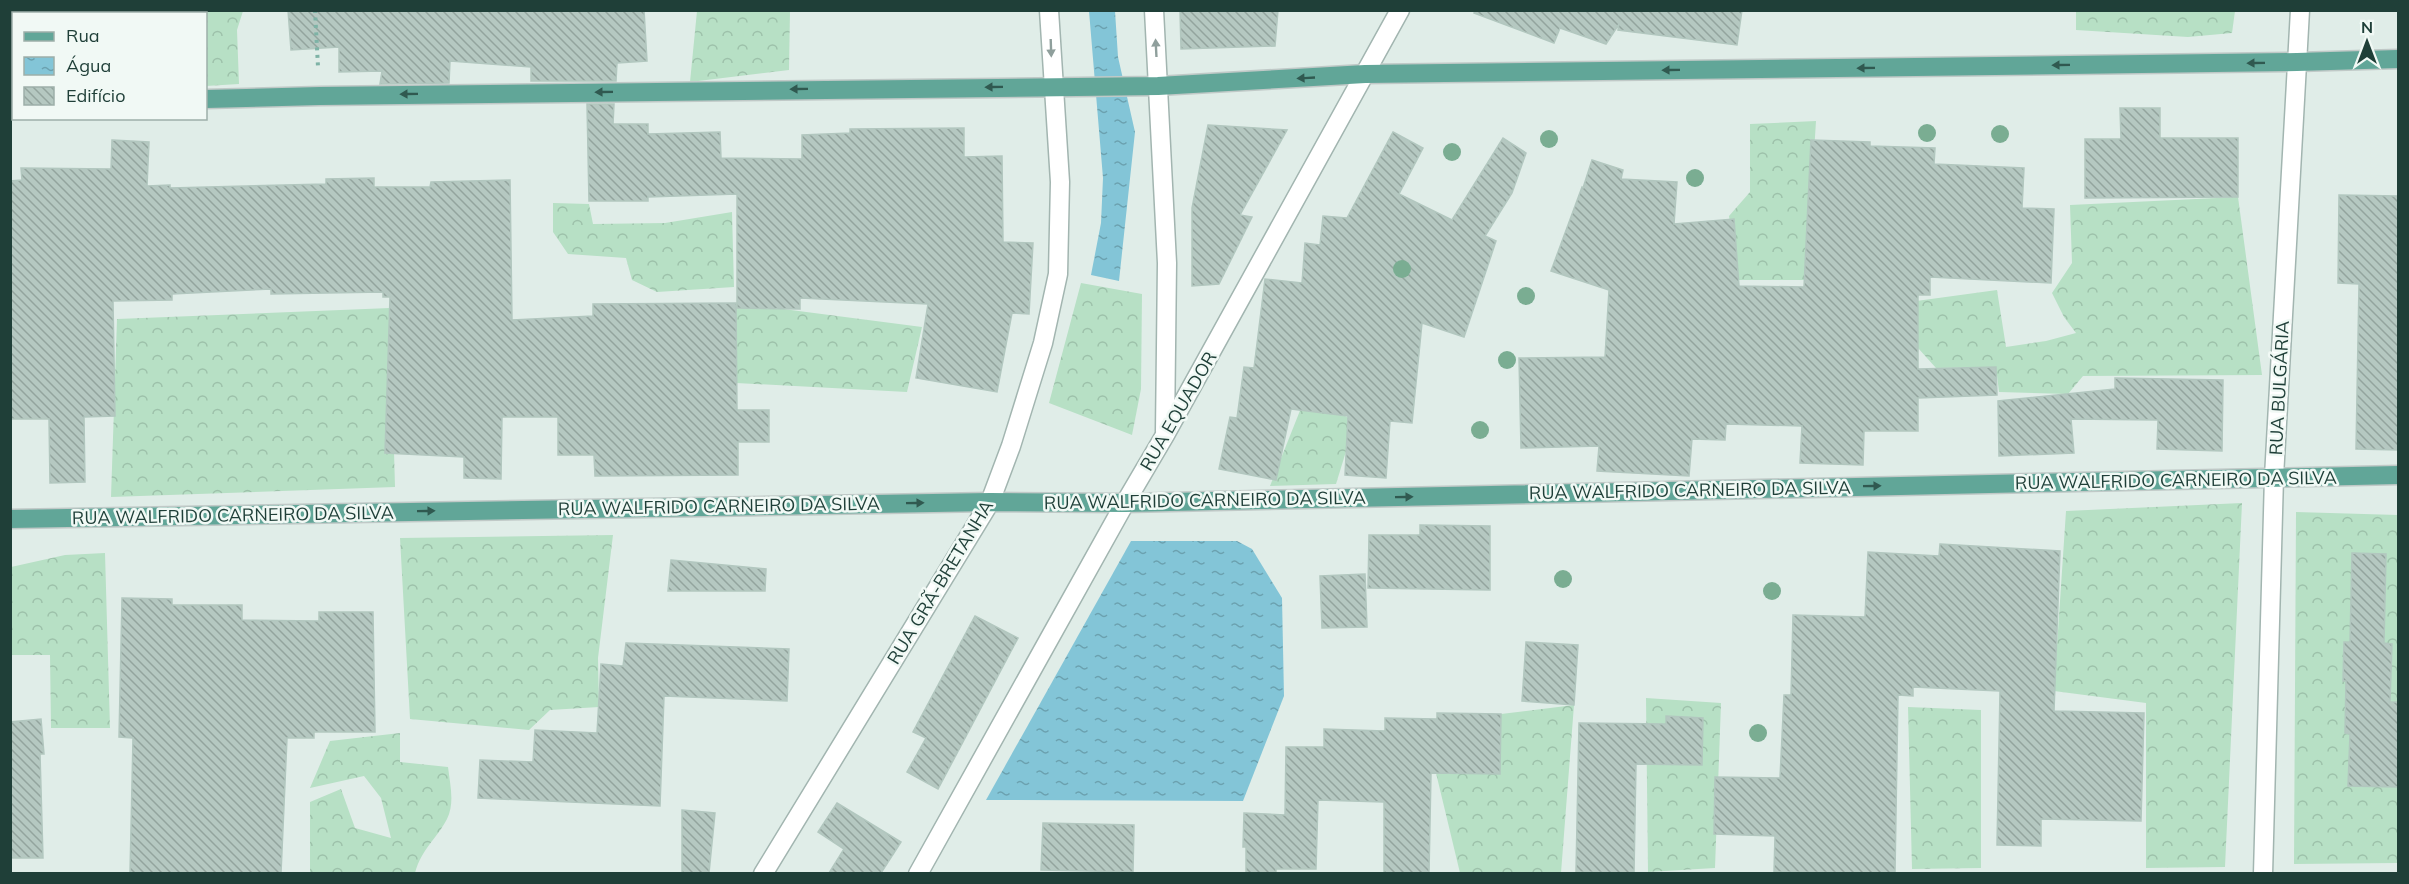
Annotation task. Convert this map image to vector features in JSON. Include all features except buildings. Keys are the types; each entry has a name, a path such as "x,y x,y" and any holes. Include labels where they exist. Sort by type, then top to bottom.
{"main road":[{"path":"207,99 1158,86 1365,74 2398,59"},
{"name":"RUA WALFRIDO CARNEIRO DA SILVA","path":"10,519 990,502 1125,503 2398,475"}],"street":[{"name":"RUA GRÃ-BRETANHA","path":"763,873 990,502 1011,446 1043,343 1058,274 1060,182 1049,10"},
{"path":"1154,10 1167,263 1165,435"},
{"name":"RUA EQUADOR","path":"918,873 1165,435 1400,10"},
{"name":"RUA BULGÁRIA","path":"2263,873 2274,477 2300,10"}],"path":[{"path":"315,10 320,96"}],"green space":[{"path":"2076,10 2235,11 2232,33 2188,37 2076,30"},
{"path":"243,11 237,30 239,84 207,86 207,12 95,12"},
{"path":"697,11 790,11 789,70 690,82"},
{"path":"1816,121 1806,280 1738,280 1729,216 1750,192 1750,124"},
{"path":"2238,197 2262,375 2083,376 2068,394 1999,392 1996,367 1936,368 1918,348 1885,348 1887,305 1997,290 2006,347 2046,341 2076,333 2064,317 2052,293 2072,263 2070,205"},
{"path":"553,203 589,204 593,224 665,223 732,212 734,287 657,292 632,280 626,258 568,254 553,232"},
{"path":"1081,283 1142,294 1141,389 1132,435 1049,403"},
{"path":"736,303 922,327 907,392 736,383"},
{"path":"390,308 395,487 111,497 117,319"},
{"path":"1307,393 1355,422 1336,484 1270,486"},
{"path":"2242,503 2225,867 2146,868 2146,703 2054,691 2066,511"},
{"path":"2296,512 2398,515 2398,863 2294,864"},
{"path":"613,535 598,658 599,707 550,710 529,730 410,719 400,538"},
{"path":"105,553 110,728 51,728 50,655 11,655 11,567 65,555"},
{"path":"1646,698 1721,703 1715,868 1648,872"},
{"path":"1574,705 1561,873 1460,873 1436,773 1500,774 1501,714"},
{"path":"1908,707 1981,710 1981,868 1912,869"},
{"path":"400,733 400,762 448,767 451,787 451,807 447,819 425,850 415,873 310,873 310,802 341,789 355,828 391,838 381,798 364,776 310,788 330,741"}],"water":[{"path":"1089,11 1115,11 1118,57 1135,132 1119,281 1091,275 1101,223 1103,178"},
{"path":"1131,541 1237,541 1252,549 1282,598 1284,696 1243,801 986,800"}]}
